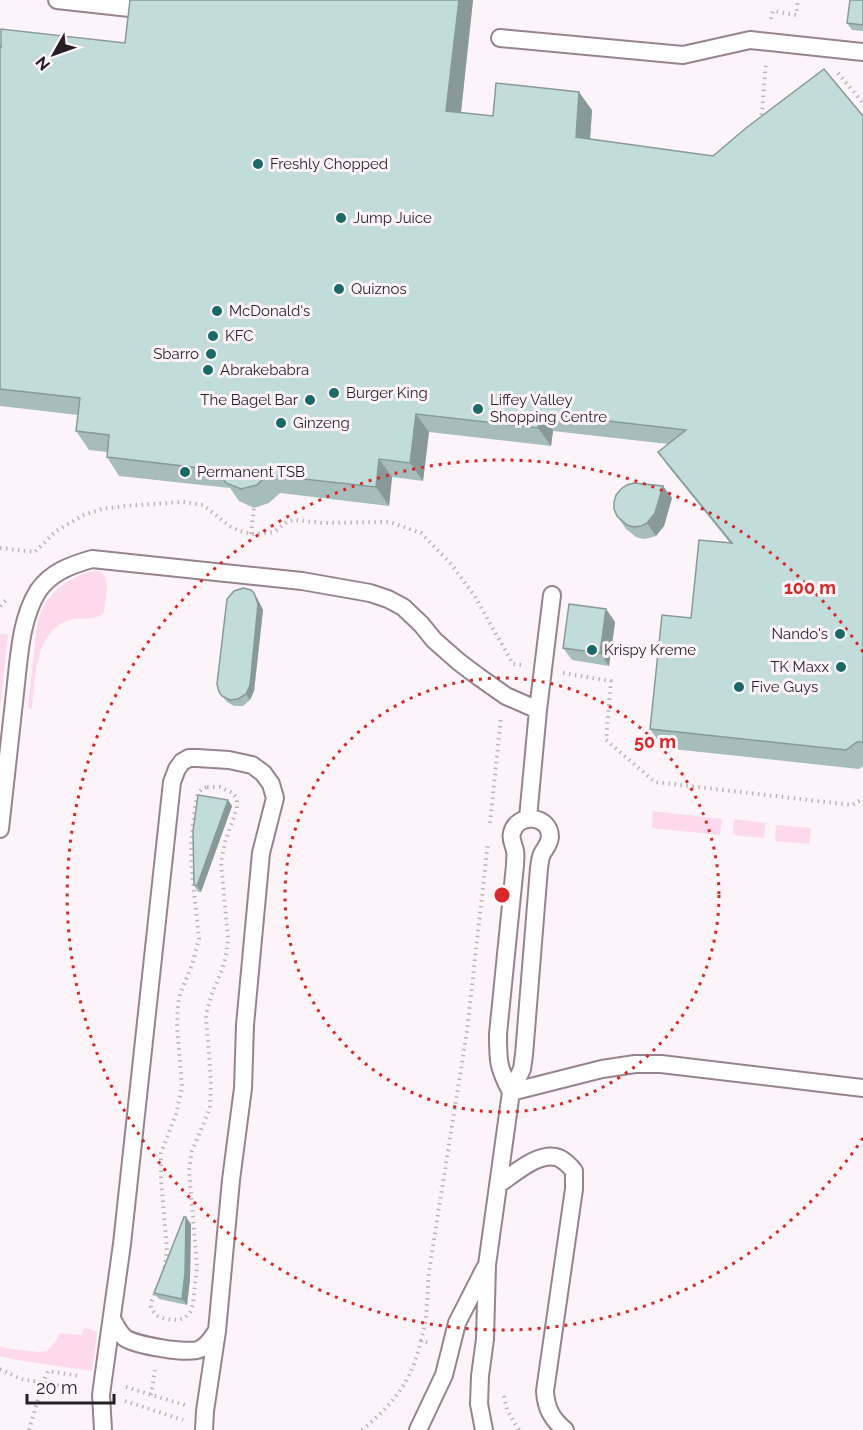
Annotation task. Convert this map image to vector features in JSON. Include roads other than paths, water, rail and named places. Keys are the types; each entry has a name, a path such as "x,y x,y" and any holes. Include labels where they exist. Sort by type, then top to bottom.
{"lane":[{"path":"57,0 130,8"},
{"path":"501,38 683,55 750,40 863,52"},
{"path":"0,829 25,624 39,590 48,580 59,571 92,559 302,581 370,593 388,599 403,607 434,640 459,662 506,696 538,710"},
{"path":"528,818 552,595"},
{"path":"103,1430 102,1388 122,1244 172,782 177,769 189,758 229,760 252,765 263,773 271,784 275,798 261,853 245,1025 243,1088 205,1422"},
{"path":"484,1430 479,1404 485,1339 487,1265 511,1092 522,1069 524,1055 538,868 542,854 548,847 550,834 548,828 538,819 528,818 515,825 511,837 515,849 515,865 498,1034 498,1061 501,1073 511,1092"},
{"path":"511,1092 635,1064 682,1066 863,1088"},
{"path":"499,1185 544,1156 560,1159 574,1171 574,1189 545,1391 545,1402 549,1412 565,1430"},
{"path":"418,1430 444,1375 457,1323 487,1265"},
{"path":"112,1319 124,1338 133,1342 188,1351 198,1351 207,1345 217,1331"}],"place":[{"name":"Freshly Chopped","path":"258,164"},
{"name":"Jump Juice","path":"341,218"},
{"name":"Quiznos","path":"339,289"},
{"name":"McDonald's","path":"217,311"},
{"name":"KFC","path":"213,336"},
{"name":"Sbarro","path":"211,354"},
{"name":"Abrakebabra","path":"208,370"},
{"name":"Burger King","path":"334,393"},
{"name":"The Bagel Bar","path":"310,400"},
{"name":"Liffey Valley Shopping Centre","path":"478,409"},
{"name":"Ginzeng","path":"281,423"},
{"name":"Permanent TSB","path":"185,472"},
{"name":"Nando's","path":"840,634"},
{"name":"Krispy Kreme","path":"592,650"},
{"name":"TK Maxx","path":"841,667"},
{"name":"Five Guys","path":"739,687"}]}
